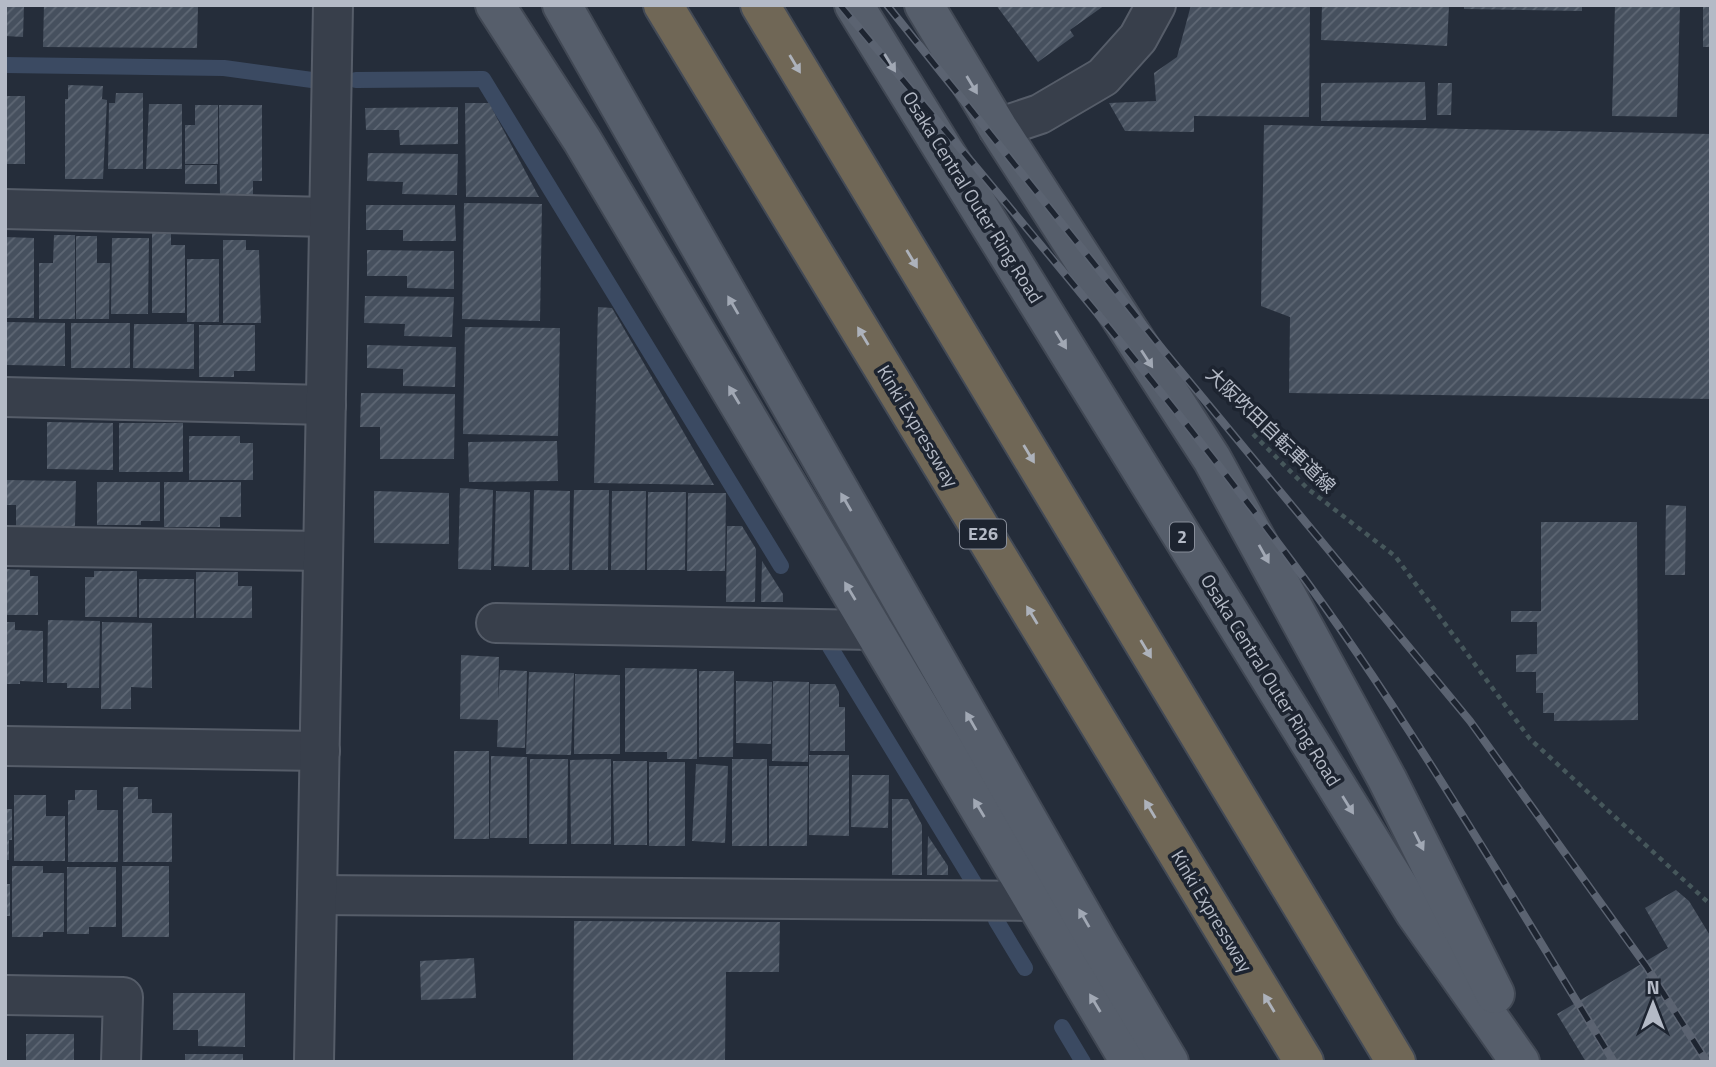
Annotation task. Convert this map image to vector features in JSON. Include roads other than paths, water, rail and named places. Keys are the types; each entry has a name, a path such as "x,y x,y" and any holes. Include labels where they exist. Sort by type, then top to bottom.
{"highway":[{"name":"Kinki Expressway","path":"663,5 1304,1062"},
{"path":"760,5 1396,1062"}],"main road":[{"path":"495,5 582,140 1130,1062"},
{"path":"562,5 1091,931 1169,1062"},
{"name":"Osaka Central Outer Ring Road","path":"854,5 1415,913 1520,1062"},
{"path":"924,5 998,128 1212,459 1387,779 1530,1062"}],"street":[{"path":"314,1062 333,5"},
{"path":"998,128 1041,114 1103,77 1138,38 1156,5"},
{"path":"5,209 330,217"},
{"path":"5,397 326,405"},
{"path":"5,547 323,551"},
{"path":"496,623 873,630"},
{"path":"5,746 320,751"},
{"path":"317,895 1034,901"},
{"path":"5,995 122,997 121,1062"}],"waterway":[{"path":"5,65 224,68 312,80"},
{"path":"356,80 483,79 781,566"},
{"path":"830,647 974,883"},
{"path":"996,920 1025,968"},
{"path":"1062,1027 1083,1062"}],"railway":[{"path":"840,5 1184,421 1293,563 1419,746 1614,1062"},
{"path":"887,5 1164,351 1470,721 1646,966 1707,1062"}]}
